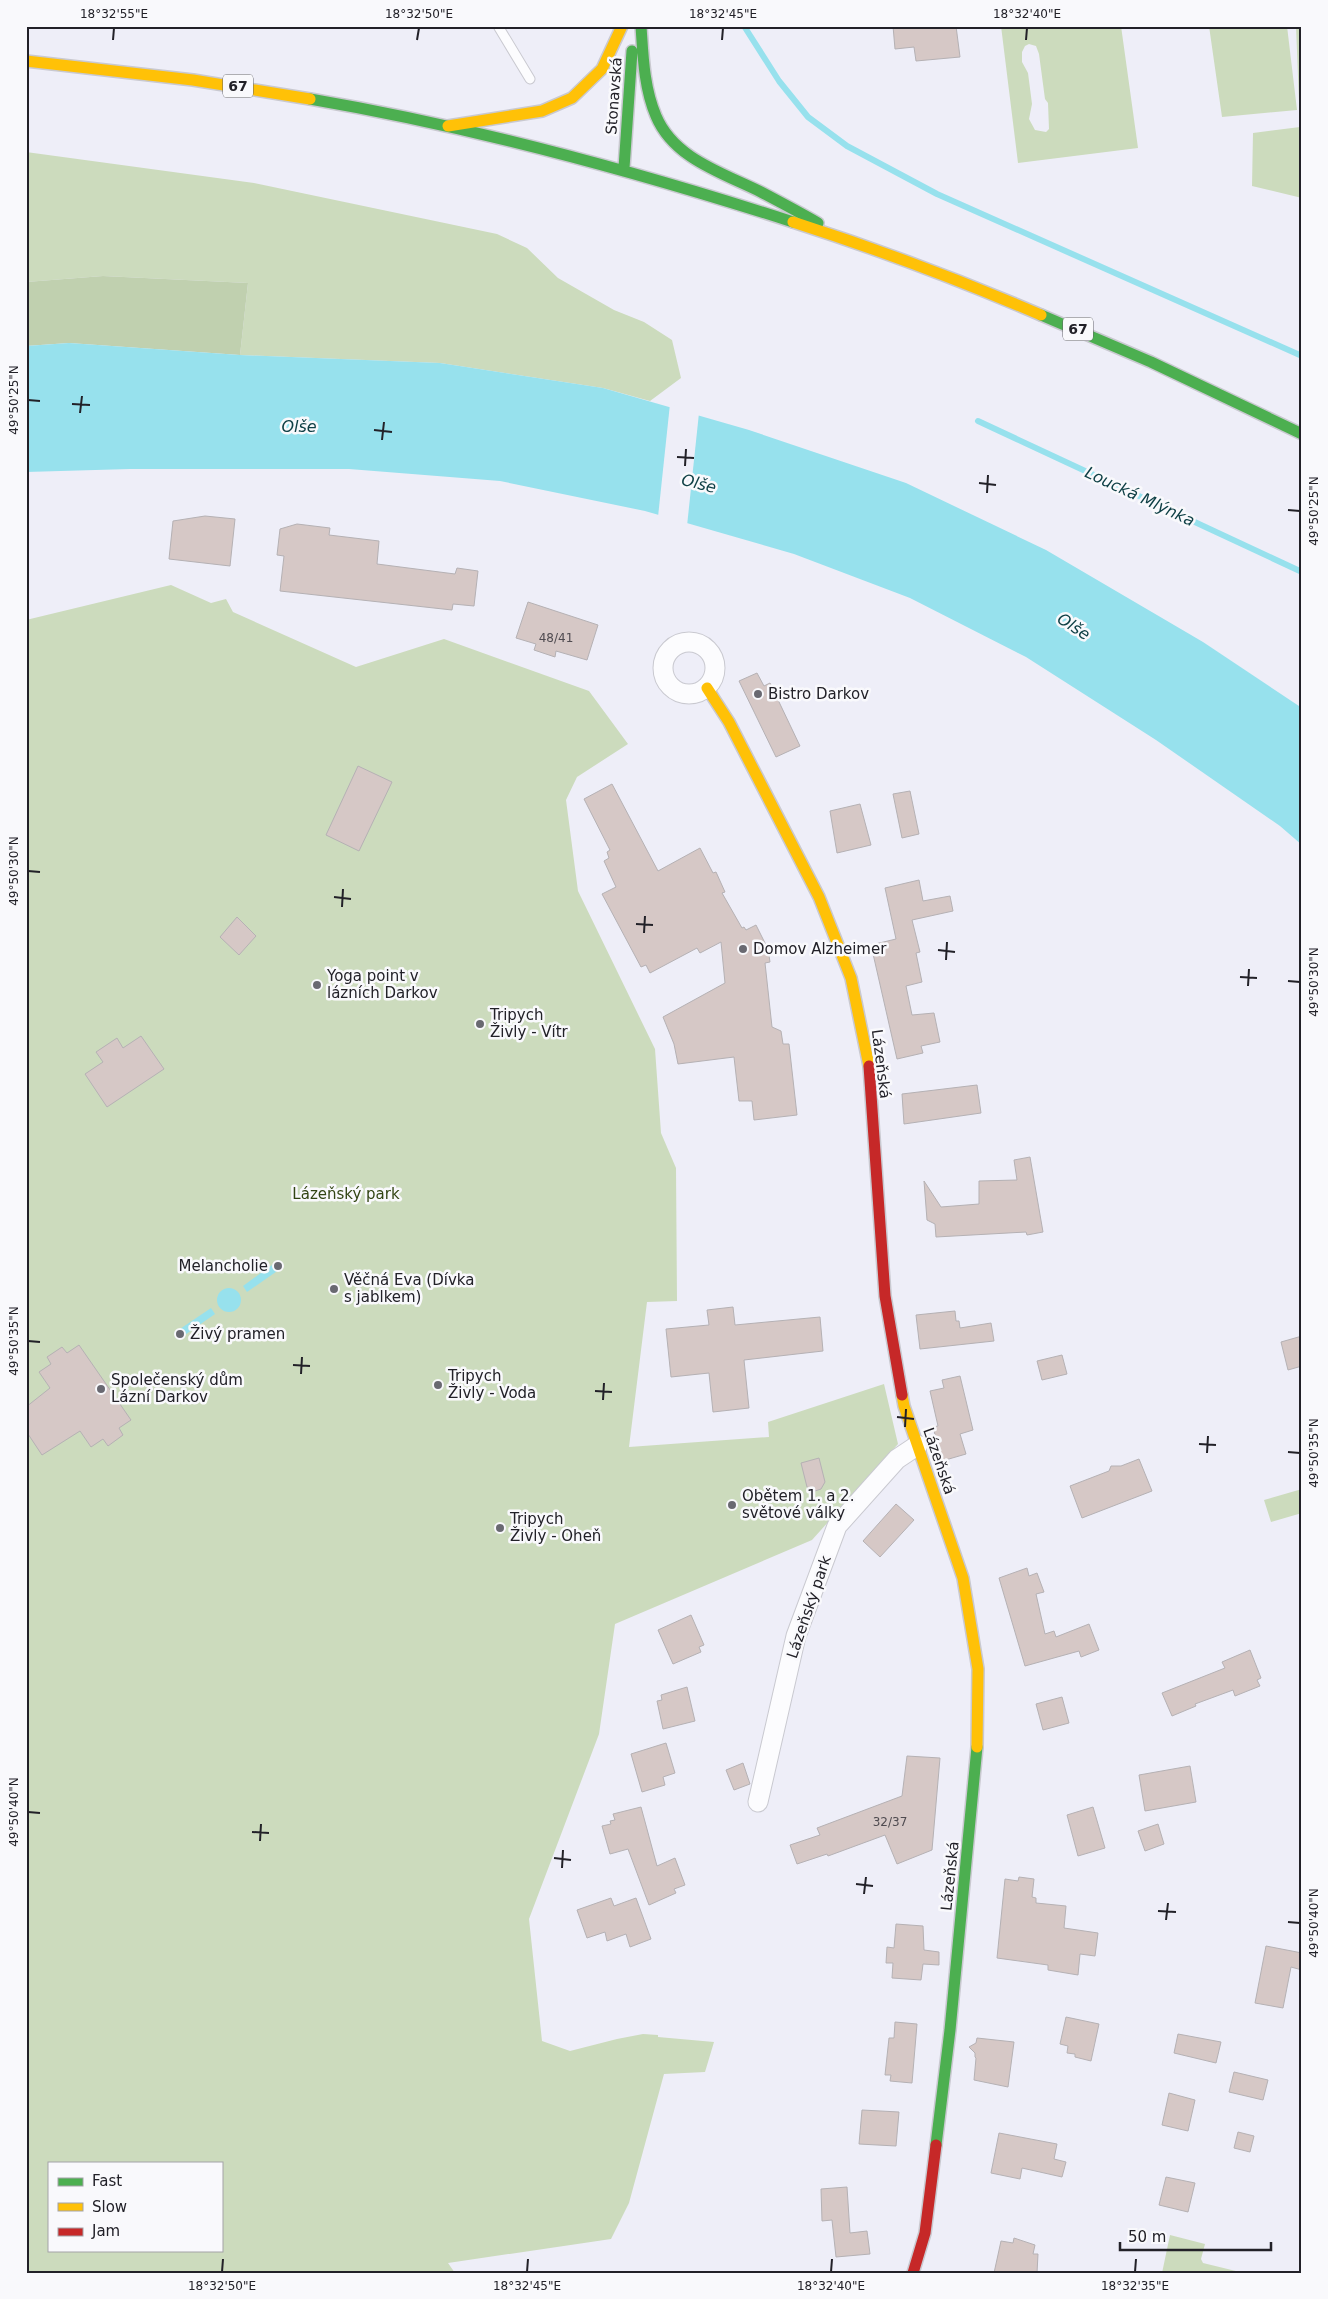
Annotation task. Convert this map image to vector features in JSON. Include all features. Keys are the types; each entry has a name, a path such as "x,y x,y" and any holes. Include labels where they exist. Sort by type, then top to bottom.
{"street":[{"path":"447,126 542,111 572,98 602,69 622,26"},
{"name":"Stonavská","path":"624,168 634,26"},
{"path":"642,26 644,67 656,117 668,136 694,159 717,173 760,191 847,239"},
{"name":"67","path":"26,61 207,82 447,126 624,168 715,194 847,239 1009,301 1184,376 1302,434"},
{"name":"Lázeňská","path":"707,688 729,722 819,897 851,978 868,1059 885,1296 904,1406 963,1578 978,1669 977,1760 950,2030 925,2233 913,2273"},
{"name":"Lázeňský park","path":"758,1802 796,1636 837,1526 897,1459 918,1446"}],"lane":[{"path":"498,26 530,79"}],"green space":[{"path":"1001,26 1121,26 1138,148 1018,163","holes":["1029,44 1036,46 1039,54 1045,99 1048,103 1049,129 1046,132 1035,130 1029,119 1032,104 1028,73 1022,62 1022,52 1025,46"]},
{"path":"1209,26 1287,26 1297,110 1222,117"},
{"path":"1296,26 1302,26 1302,198 1252,186 1253,133 1300,127"},
{"path":"26,152 254,183 497,234 527,248 558,278 614,310 644,322 672,340 681,378 650,401 603,388 440,363 240,355 248,283 103,276 26,282"},
{"path":"103,276 248,283 240,355 69,343 26,346 26,282"},
{"name":"Lázeňský park","path":"171,585 211,603 226,599 233,612 356,667 444,639 589,691 628,744 577,777 566,800 578,891 655,1049 661,1133 676,1168 677,1301 647,1302 629,1447 769,1437 768,1422 884,1384 898,1444 812,1540 615,1624 599,1734 529,1919 542,2041 570,2051 643,2034 714,2042 705,2072 664,2074 629,2203 611,2239 448,2263 455,2273 26,2273 26,620"},
{"path":"1302,1489 1302,1513 1271,1522 1264,1500"},
{"path":"1170,2235 1205,2244 1201,2259 1203,2263 1244,2273 1162,2273"}],"water":[{"name":"Olše","path":"69,343 240,355 440,363 603,388 749,430 906,483 1046,550 1203,642 1302,708 1302,845 1280,826 1156,740 1026,657 910,598 794,554 645,511 500,481 349,469 130,469 26,472 26,346"},
{"path":"279,1260 283,1267 247,1292 243,1286"},
{"path":"229,1288 238,1291 241,1300 238,1309 229,1312 220,1309 217,1300 220,1291"},
{"path":"211,1308 215,1314 179,1339 174,1333"}],"pier":[{"path":"670,404 699,413 687,526 658,517"}],"building":[{"path":"893,26 956,26 960,57 916,61 914,47 895,49"},
{"path":"205,516 235,519 230,566 169,559 173,521"},
{"path":"297,524 330,528 329,535 379,541 377,564 455,574 457,568 478,571 474,606 453,604 452,610 280,591 284,556 277,555 280,529"},
{"path":"528,602 598,625 587,660 556,651 555,657 534,650 536,644 516,638"},
{"path":"757,673 764,686 770,683 800,746 776,757 739,681"},
{"path":"358,766 392,782 359,851 326,835"},
{"name":"Domov Alzheimer","path":"612,784 658,871 700,848 713,873 716,872 725,892 722,893 742,928 744,927 746,930 756,925 768,949 770,962 765,963 772,1027 781,1031 783,1044 789,1044 797,1115 754,1120 752,1101 739,1101 734,1057 678,1064 674,1044 663,1017 725,983 721,942 700,953 697,948 650,973 646,965 641,967 602,894 616,887 604,861 609,858 607,852 610,850 584,799"},
{"path":"910,791 919,834 902,838 893,794"},
{"path":"860,804 871,845 837,853 830,811"},
{"path":"919,880 923,901 950,896 953,911 912,920 920,952 916,953 922,982 906,986 912,1015 934,1013 940,1042 921,1046 923,1053 897,1059 871,945 896,939 885,888"},
{"path":"237,917 256,936 239,955 220,937"},
{"path":"141,1036 164,1069 107,1107 85,1074 103,1062 96,1052 117,1038 123,1048"},
{"path":"977,1085 981,1113 904,1124 902,1094"},
{"path":"1030,1157 1043,1232 1027,1235 1026,1232 936,1237 935,1224 927,1220 924,1181 941,1207 979,1204 979,1181 1017,1180 1014,1160"},
{"path":"733,1307 735,1325 820,1317 823,1351 744,1360 749,1408 713,1412 709,1373 671,1377 666,1329 709,1325 707,1310"},
{"path":"955,1311 956,1321 959,1321 960,1328 991,1323 994,1341 920,1349 916,1315"},
{"path":"1302,1336 1302,1366 1288,1370 1281,1342"},
{"path":"79,1345 131,1420 119,1428 123,1435 108,1446 103,1439 91,1447 80,1431 42,1455 26,1431 26,1407 50,1388 39,1372 51,1364 47,1357 62,1347 67,1353"},
{"path":"1062,1355 1067,1374 1042,1380 1037,1361"},
{"path":"960,1376 973,1430 960,1434 966,1454 942,1461 933,1427 938,1426 930,1391 944,1388 942,1380"},
{"path":"819,1458 825,1482 821,1489 815,1491 807,1487 801,1463"},
{"path":"1139,1459 1152,1491 1082,1518 1070,1486 1109,1471 1111,1466 1121,1466"},
{"path":"896,1504 914,1520 880,1557 863,1541"},
{"path":"1027,1568 1029,1576 1037,1573 1044,1592 1036,1594 1045,1634 1054,1631 1056,1637 1089,1624 1099,1650 1081,1657 1079,1651 1025,1666 999,1578"},
{"path":"691,1615 704,1645 699,1647 701,1652 673,1664 658,1630"},
{"path":"1250,1650 1261,1678 1257,1680 1260,1686 1235,1696 1233,1690 1195,1704 1196,1706 1172,1716 1162,1693 1225,1668 1222,1662"},
{"path":"687,1687 695,1721 663,1729 657,1701 662,1700 661,1695"},
{"path":"1062,1697 1069,1723 1043,1730 1036,1704"},
{"path":"666,1743 675,1773 663,1777 665,1785 642,1792 631,1754"},
{"path":"907,1756 940,1758 932,1850 897,1864 885,1835 828,1856 827,1854 797,1864 790,1845 820,1835 817,1828 902,1796"},
{"path":"743,1763 750,1784 734,1790 726,1770"},
{"path":"1190,1766 1196,1802 1145,1811 1139,1775"},
{"path":"641,1807 657,1866 675,1858 685,1885 674,1889 676,1893 649,1905 628,1849 610,1854 602,1826 611,1824 610,1821 615,1820 613,1814"},
{"path":"1093,1807 1105,1848 1078,1856 1067,1815"},
{"path":"1158,1824 1164,1844 1145,1851 1138,1831"},
{"path":"1019,1877 1034,1879 1032,1897 1036,1898 1036,1903 1066,1906 1064,1928 1098,1933 1095,1956 1080,1954 1078,1975 1048,1970 1048,1965 997,1958 1005,1879 1018,1881"},
{"path":"611,1898 614,1906 636,1898 651,1939 630,1947 626,1934 607,1941 605,1932 587,1938 577,1910"},
{"path":"896,1924 923,1926 924,1950 939,1952 939,1965 923,1964 921,1980 892,1978 893,1963 886,1963 887,1947 894,1948"},
{"path":"1266,1946 1302,1953 1302,1970 1291,1967 1283,2008 1255,2003"},
{"path":"1066,2017 1099,2024 1091,2061 1075,2057 1075,2054 1067,2053 1068,2046 1060,2044"},
{"path":"895,2022 917,2024 912,2083 890,2081 891,2075 885,2075 889,2038 894,2038"},
{"path":"1178,2034 1221,2042 1216,2063 1174,2053"},
{"path":"977,2038 1014,2042 1008,2087 974,2080 976,2058 975,2053 969,2047 976,2043"},
{"path":"1234,2072 1268,2080 1263,2100 1229,2092"},
{"path":"1169,2093 1195,2100 1188,2131 1162,2125"},
{"path":"862,2110 899,2112 896,2146 859,2144"},
{"path":"1238,2132 1254,2136 1250,2152 1234,2148"},
{"path":"999,2133 1057,2144 1054,2159 1066,2162 1062,2177 1022,2168 1020,2179 991,2173"},
{"path":"1166,2177 1195,2183 1188,2212 1159,2205"},
{"path":"847,2187 850,2233 867,2231 870,2254 836,2257 832,2220 822,2221 821,2189"},
{"path":"1014,2238 1035,2245 1033,2254 1038,2254 1037,2273 994,2273 1001,2241 1013,2243"}],"waterway":[{"path":"744,26 779,81 808,117 847,146 937,194 1302,356"},
{"name":"Loucká Mlýnka","path":"978,421 1302,572"}],"traffic: fast":[{"path":"641,26 649,94 656,116 664,131 687,154 701,163 761,192 818,223"},
{"path":"624,168 632,51"},
{"path":"310,99 432,123 554,152 674,185 793,222"},
{"path":"1041,315 1151,362 1302,434"},
{"path":"936,2145 950,2030 977,1747"}],"traffic: slow":[{"path":"448,126 542,111 572,98 602,69 622,26"},
{"path":"26,61 193,80 310,99"},
{"path":"793,222 918,266 1041,315"},
{"path":"707,688 729,722 819,897 851,978 869,1066"},
{"path":"902,1395 904,1406 963,1578 978,1669 977,1747"}],"traffic: jam":[{"path":"869,1066 885,1296 902,1395"},
{"path":"913,2273 925,2233 936,2145"}],"place":[{"name":"Bistro Darkov","path":"758,694"},
{"name":"Domov Alzheimer","path":"743,949"},
{"name":"Yoga point v lázních Darkov","path":"317,985"},
{"name":"Tripych Živly - Vítr","path":"480,1024"},
{"name":"Melancholie","path":"278,1266"},
{"name":"Věčná Eva (Dívka s jablkem)","path":"334,1289"},
{"name":"Živý pramen","path":"180,1334"},
{"name":"Tripych Živly - Voda","path":"438,1385"},
{"name":"Společenský dům Lázní Darkov","path":"101,1389"},
{"name":"Obětem 1. a 2. světové války","path":"732,1505"},
{"name":"Tripych Živly - Oheň","path":"500,1528"}]}
